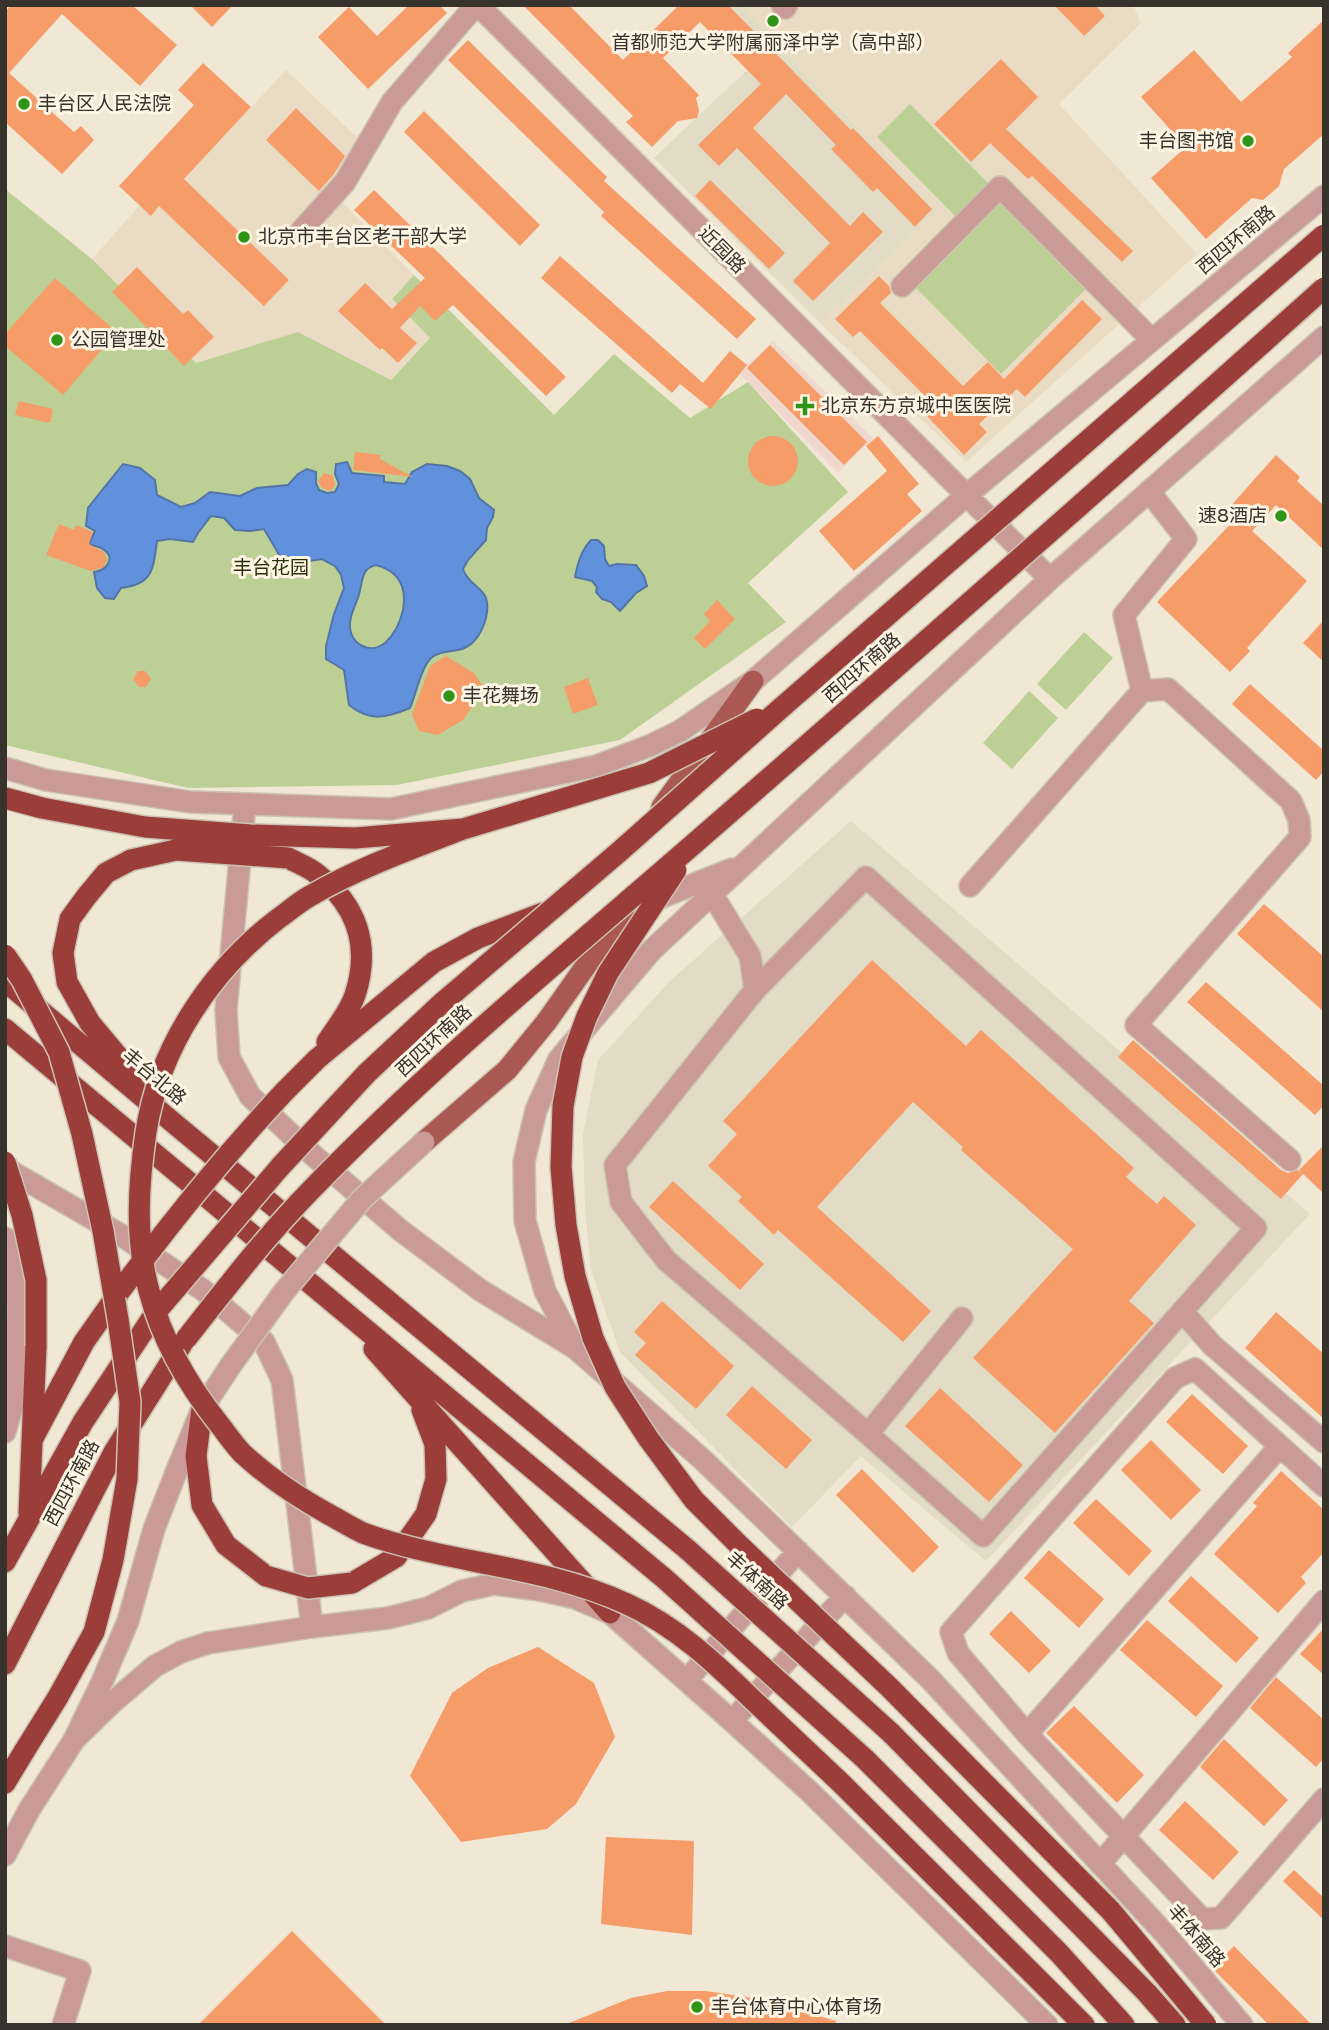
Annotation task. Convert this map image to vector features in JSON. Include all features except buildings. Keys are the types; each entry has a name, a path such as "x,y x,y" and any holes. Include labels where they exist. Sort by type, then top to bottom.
{"highway":[{"name":"西四环南路","path":"5,1562 83,1422 156,1312 280,1167 367,1073 442,1003 619,852 780,708 1324,234"},
{"name":"西四环南路","path":"5,1664 114,1452 186,1339 244,1265 309,1192 474,1033 1072,514 1324,289"},
{"path":"780,708 649,773 463,829 366,867 307,897 257,935 215,979 184,1026 159,1077 147,1124 139,1175 139,1230 149,1290 167,1341 197,1395 241,1452 298,1498 360,1531 424,1551 539,1574 583,1586 628,1604 674,1630 725,1673 842,1784 1084,2025"},
{"path":"5,798 42,808 145,827 238,834 355,838 463,829"},
{"path":"693,845 608,973 587,1016 572,1057 563,1106 561,1167 566,1225 575,1276 593,1338 615,1387 648,1438 694,1500 889,1686 1111,1911 1206,2025"},
{"path":"176,1125 90,1023 67,982 63,953 71,919 106,873 131,860 176,850 288,858 315,873 345,901 358,928 363,959 355,997 317,1059"},
{"path":"32,1440 84,1342 123,1287 232,1147 285,1091 317,1059 434,962 478,938 543,913"},
{"path":"5,955 22,980 59,1052 82,1133 105,1244 130,1402 127,1479 113,1560 94,1632 58,1698 5,1783"},
{"name":"丰台北路","path":"5,981 275,1207"},
{"path":"5,1029 665,1579 865,1759 1059,1953 1124,2025"},
{"path":"5,1162 22,1215 36,1280 36,1346 28,1519"},
{"name":"丰体南路","path":"275,1207 688,1550 891,1733 1147,1993 1175,2025"},
{"path":"332,1299 417,1399 610,1613"},
{"path":"202,1409 196,1456 202,1505 226,1545 266,1576 308,1588 352,1583 396,1557 426,1514 436,1479 435,1444 417,1399"}],"main road":[{"name":"西四环南路","path":"543,913 1324,234"},
{"name":"西四环南路","path":"424,1142 507,1070 547,1021 622,913 1324,289"},
{"path":"654,819 753,681"}],"street":[{"path":"301,231 345,182 392,102 477,5"},
{"name":"近园路","path":"477,5 1050,579"},
{"path":"902,286 1000,187 1152,340"},
{"name":"西四环南路","path":"245,804 391,808 596,766 680,731 753,681 967,495 1324,195"},
{"path":"575,1348 545,1291 525,1221 524,1162 536,1110 559,1059 652,950 1050,579 1324,337"},
{"path":"1142,691 1124,615 1186,539 1149,491"},
{"path":"970,886 1142,691 1168,689 1291,801 1299,820 1300,837 1136,1025 1290,1160"},
{"path":"5,768 46,780 190,802 245,804 226,1010 229,1057 250,1096 314,1156 400,1230 480,1290 575,1348"},
{"path":"622,913 744,864"},
{"path":"866,877 1255,1228 983,1536 666,1260 621,1202 615,1165 755,990 866,877"},
{"path":"712,894 750,956 755,990"},
{"name":"西四环南路","path":"5,1856 29,1810 74,1740 128,1621 154,1529 202,1409 283,1293 362,1199 424,1142"},
{"path":"5,1168 132,1242 203,1290 264,1342 282,1380 312,1627"},
{"path":"5,1238 18,1305 15,1397 5,1432"},
{"path":"1182,1311 1212,1345 1324,1442"},
{"path":"868,1434 962,1318"},
{"name":"丰体南路","path":"575,1348 703,1460 930,1679 1166,1935 1242,2025"},
{"path":"1324,1486 1195,1369 1175,1378 951,1632 958,1653 1027,1734 1202,1919 1221,1918 1324,1799"},
{"path":"1027,1734 1280,1446"},
{"path":"687,1680 798,1551"},
{"path":"74,1740 155,1666 181,1652 208,1643 388,1618 428,1608 462,1591 494,1584 575,1598 610,1613 687,1680 811,1793 1047,2025"},
{"path":"732,1721 845,1596"},
{"path":"1100,1864 1324,1601"},
{"path":"5,1945 80,1971 63,2025"}],"shaded area":[{"path":"686,5 742,5 937,210 820,323 654,158 747,70"},
{"path":"742,5 1131,5 1141,23 1059,104 1197,254 966,462 820,323 937,210"},
{"name":"北京市丰台区老干部大学","path":"286,70 363,143 339,199 414,275 392,299 430,338 391,380 295,333 196,363 92,259 140,205 151,215"},
{"name":"北京东方京城中医医院","path":"773,341 873,438 838,473 739,373"},
{"path":"851,821 1310,1214 986,1561 861,1456 792,1527 620,1352 591,1270 585,1208 583,1134 598,1060 670,981"}],"green space":[{"path":"910,104 990,185 957,218 877,137"},
{"name":"丰台花园","path":"5,189 92,259 196,363 298,332 391,380 430,338 392,299 414,275 554,415 614,354 690,418 748,382 848,492 748,583 786,622 620,740 397,785 188,788 5,745"},
{"path":"998,201 1086,289 1001,374 914,286"},
{"path":"1084,632 1113,658 1066,710 1037,684"},
{"path":"1029,691 1058,718 1012,769 983,743"}],"water":[{"path":"347,462 352,473 384,476 384,482 405,484 412,472 427,464 447,466 470,479 479,498 494,510 487,528 486,540 463,569 486,598 487,612 483,628 468,646 439,654 427,662 410,708 378,717 364,714 349,705 344,670 326,659 326,646 334,614 344,588 341,575 335,566 322,559 285,565 264,529 235,530 224,518 211,516 193,542 170,539 157,541 152,568 140,583 121,588 114,599 105,598 97,588 94,572 107,566 110,559 106,551 89,544 95,531 86,526 88,508 123,464 140,468 155,480 157,495 181,507 195,503 210,492 240,496 257,488 288,485 307,469 316,472 319,490 335,492 339,484 335,474 336,464","holes":["376,565 400,581 404,594 403,610 397,628 389,640 379,646 367,648 353,638 351,617 366,571"]},
{"path":"591,540 598,540 604,546 605,559 609,566 636,565 644,576 647,586 636,593 620,611 611,602 602,599 592,581 575,577 580,557"}],"place":[{"name":"首都师范大学附属丽泽中学（高中部）","path":"773,21"},
{"name":"丰台区人民法院","path":"24,104"},
{"name":"丰台图书馆","path":"1248,141"},
{"name":"北京市丰台区老干部大学","path":"244,237"},
{"name":"公园管理处","path":"57,340"},
{"name":"北京东方京城中医医院","path":"805,406"},
{"name":"速8酒店","path":"1281,516"},
{"name":"丰花舞场","path":"449,696"},
{"name":"丰台体育中心体育场","path":"697,2007"}]}
